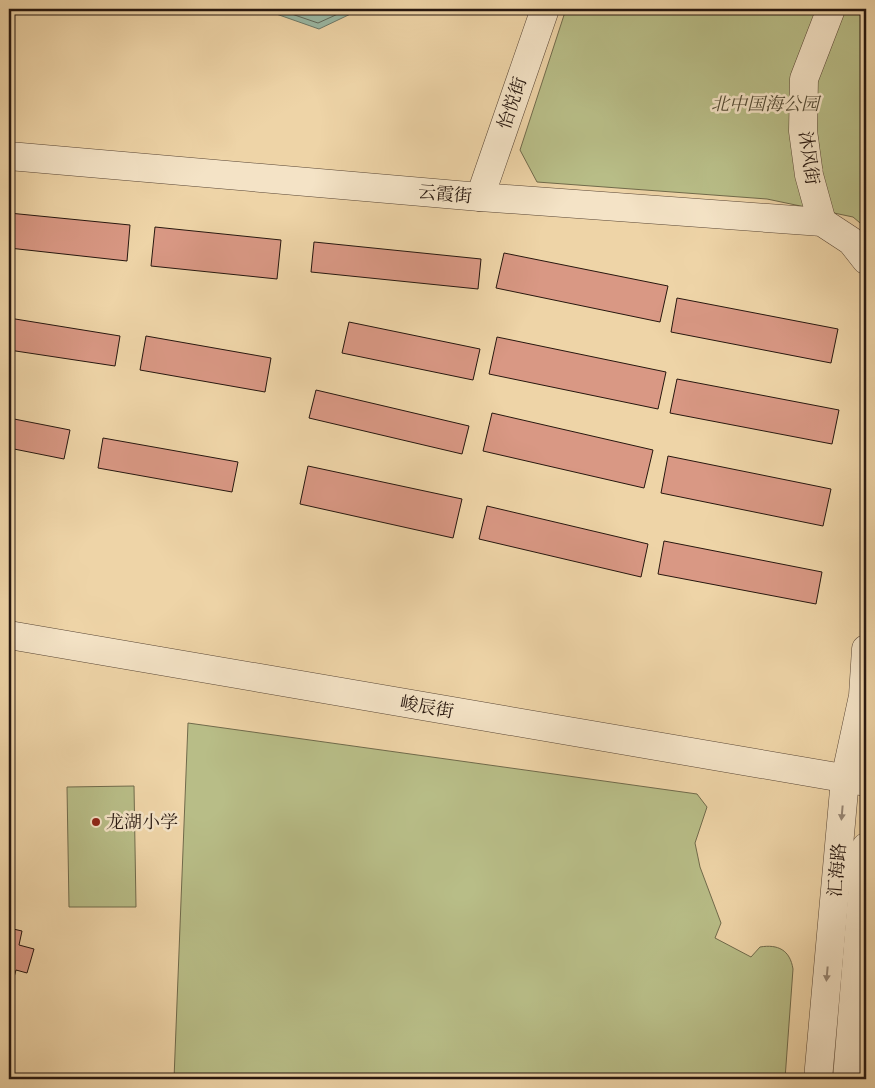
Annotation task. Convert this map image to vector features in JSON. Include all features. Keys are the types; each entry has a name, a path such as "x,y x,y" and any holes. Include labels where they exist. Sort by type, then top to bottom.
{"street":[{"name":"怡悦街","path":"480,197 545,9"},
{"name":"沐风街","path":"822,222 809,175 804,140 804,79 831,9"},
{"name":"云霞街","path":"9,156 480,197 822,222 851,241 866,260"},
{"name":"峻辰街","path":"9,635 856,780"},
{"path":"866,649 863,696 866,729"},
{"name":"汇海路","path":"818,1079 856,780 863,696"},
{"name":"汇海路","path":"847,1079 866,847"}],"green space":[{"name":"北中国海公园","path":"566,9 866,9 866,228 853,217 767,199 537,182 520,150"},
{"path":"188,723 697,794 707,807 695,843 700,867 721,923 715,938 751,957 760,947 772,946 786,953 791,962 793,969 785,1079 174,1079"},
{"path":"134,786 136,907 69,907 67,787"}],"water":[{"path":"262,9 361,9 319,29"}],"building":[{"path":"9,213 130,225 127,261 9,248"},
{"path":"155,227 281,240 277,279 151,266"},
{"path":"314,242 481,259 478,289 311,272"},
{"path":"504,253 668,286 660,322 496,288"},
{"path":"677,298 838,329 831,363 671,332"},
{"path":"9,318 120,336 115,366 9,350"},
{"path":"349,322 480,349 473,380 342,353"},
{"path":"146,336 271,358 265,392 140,370"},
{"path":"497,337 666,372 658,409 489,374"},
{"path":"677,379 839,410 832,444 670,413"},
{"path":"316,390 469,426 462,454 309,418"},
{"path":"492,413 653,450 644,488 483,451"},
{"path":"9,418 70,430 64,459 9,448"},
{"path":"103,438 238,462 232,492 98,468"},
{"path":"668,456 831,489 823,526 661,493"},
{"path":"308,466 462,499 453,538 300,504"},
{"path":"487,506 648,544 641,577 479,539"},
{"path":"664,541 822,572 816,604 658,574"},
{"path":"9,773 13,774 9,793"},
{"path":"9,928 22,931 19,945 34,949 27,973 16,970 9,996"}],"place":[{"name":"龙湖小学","path":"96,822"}]}
